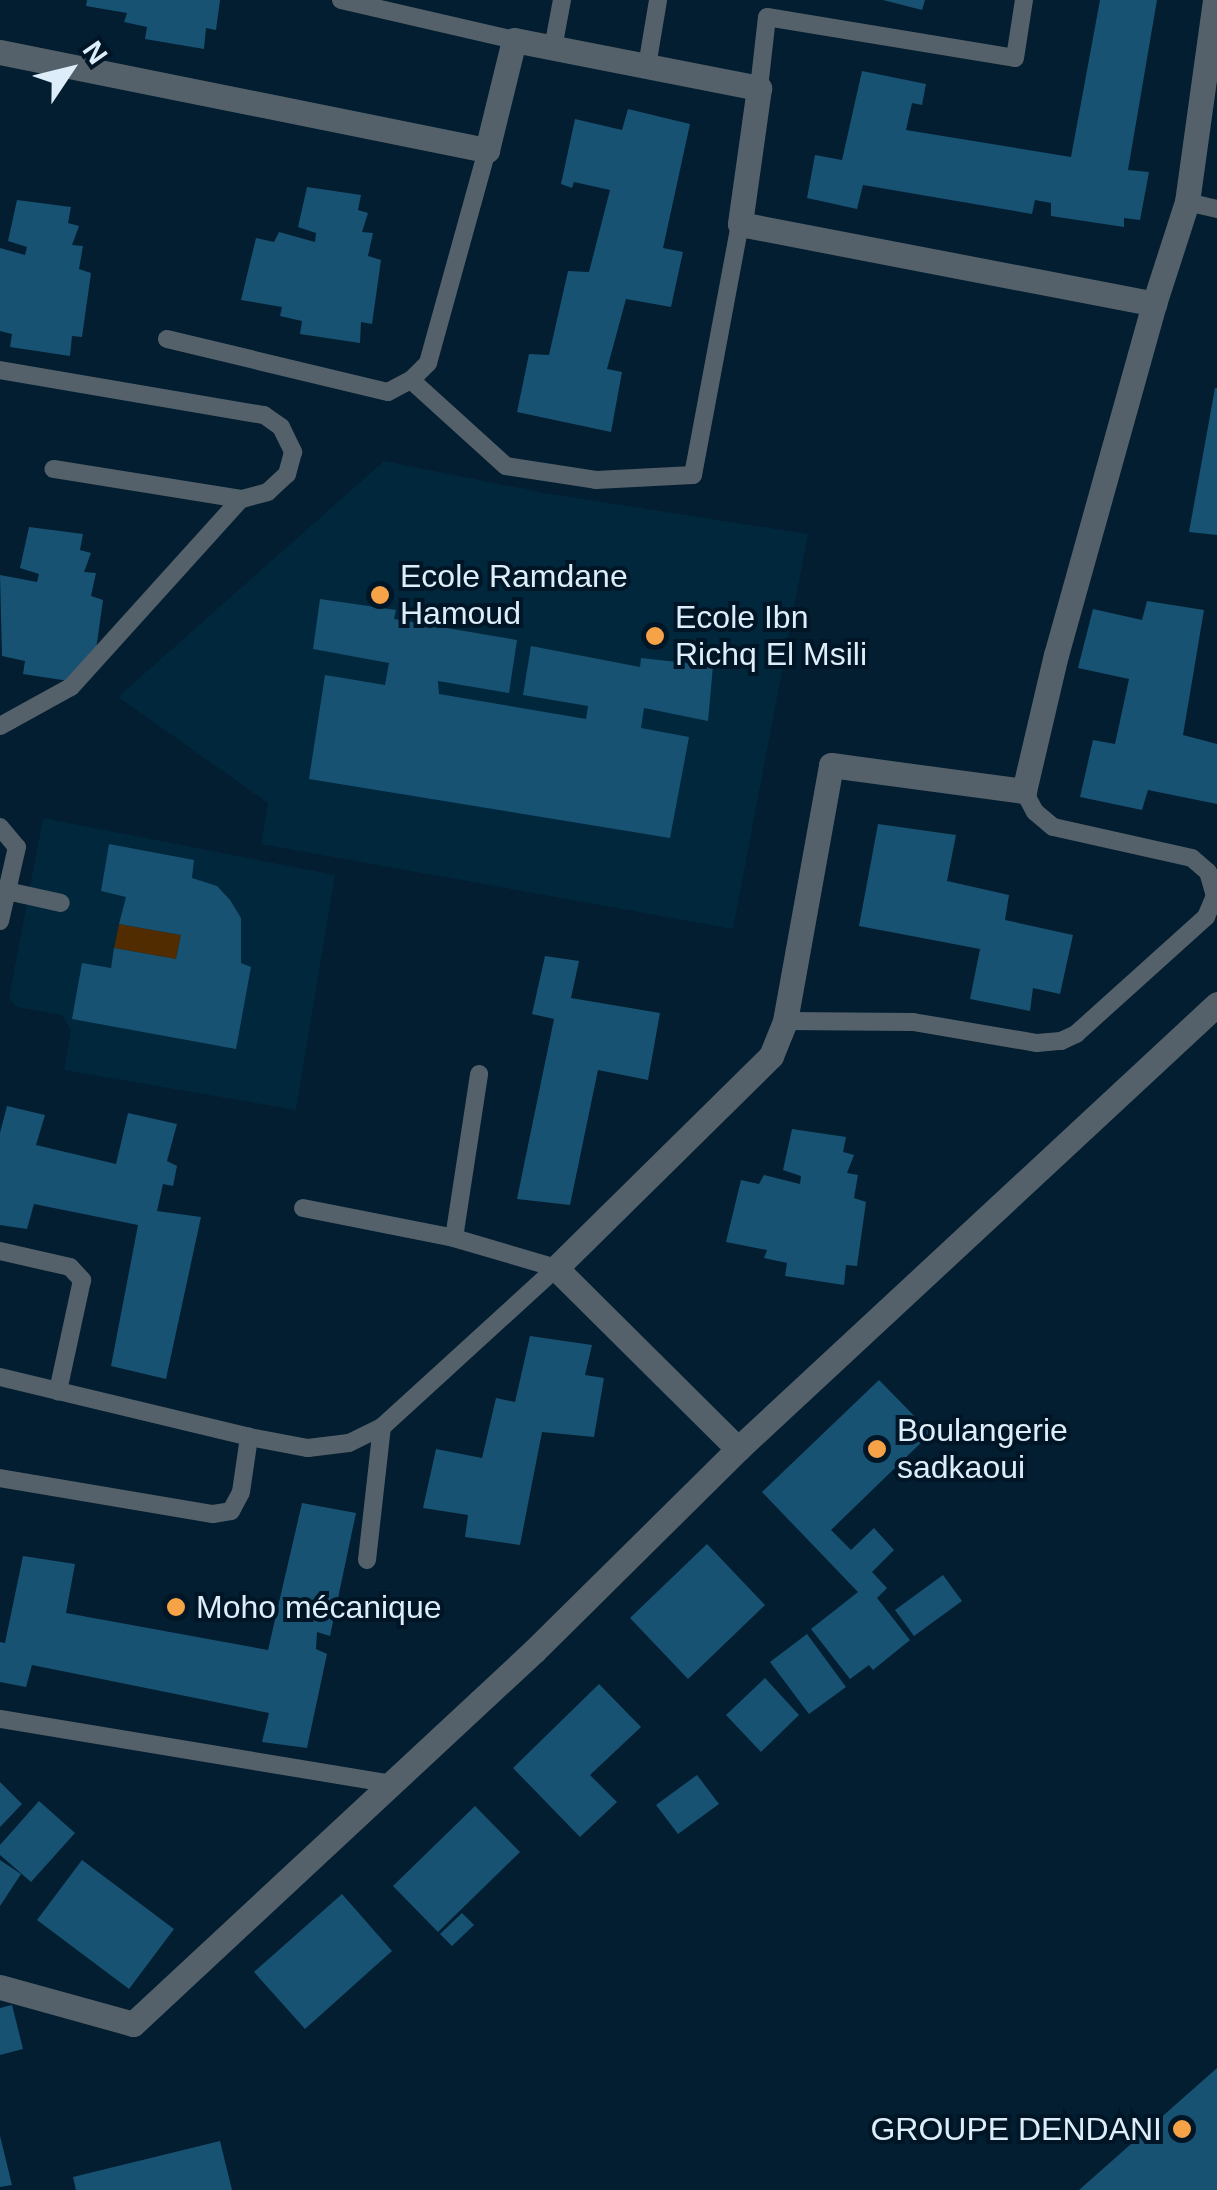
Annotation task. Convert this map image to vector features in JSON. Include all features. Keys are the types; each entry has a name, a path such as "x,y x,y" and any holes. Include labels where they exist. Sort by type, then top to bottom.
{"street":[{"path":"738,1449 556,1268 745,1086 771,1056 785,1020 831,765 1024,791 1056,656 1154,304 1187,202 1216,0"},
{"path":"0,52 487,150 514,40 759,88 740,224 1154,304"},
{"path":"0,1987 133,2024 392,1784 738,1449 1217,1004"}],"lane":[{"path":"341,0 514,40"},
{"path":"553,48 562,0"},
{"path":"647,66 658,0"},
{"path":"759,88 767,17 1016,58 1024,0"},
{"path":"167,340 388,392 411,380 428,364 487,150"},
{"path":"1187,202 1217,210"},
{"path":"411,380 506,466 596,480 693,475 740,224"},
{"path":"0,370 264,415 281,426 293,452 287,474 268,492 241,499 53,469"},
{"path":"0,726 71,687 241,499"},
{"path":"785,1020 913,1022 1037,1042 1060,1041 1076,1034 1206,917 1216,896 1208,872 1192,858 1053,827 1035,812 1024,791"},
{"path":"0,827 17,848 0,921"},
{"path":"7,892 60,902"},
{"path":"454,1238 478,1074"},
{"path":"303,1208 454,1238 556,1268"},
{"path":"0,1251 70,1266 82,1280 58,1391"},
{"path":"0,1378 308,1448 349,1443 382,1427 556,1268"},
{"path":"367,1560 382,1427"},
{"path":"0,1478 213,1514 230,1510 240,1492 249,1437"},
{"path":"0,1719 392,1784"}],"shaded area":[{"path":"384,461 544,493 808,534 733,929 261,844 268,803 118,697"},
{"path":"43,818 335,875 296,1110 64,1070 71,1030 62,1015 17,1007 9,998"},
{"path":"119,924 181,935 176,959 114,948"}],"building":[{"path":"87,0 220,0 216,30 206,28 204,49 145,39 147,27 124,22 127,13 86,6"},
{"path":"883,0 925,0 922,10"},
{"path":"1100,0 1157,0 1128,170 1149,172 1140,220 1124,218 1124,227 1051,216 1051,203 1035,200 1032,214 863,185 857,209 807,198 815,155 842,160 862,71 926,84 922,105 912,103 906,130 1071,157"},
{"path":"628,109 690,124 663,248 683,252 671,307 626,299 607,369 622,372 611,432 517,412 529,354 549,355 568,271 589,272 610,190 574,182 572,188 561,184 575,119 622,130"},
{"path":"307,187 361,195 358,210 368,213 362,232 373,233 368,256 381,260 372,324 361,322 360,343 300,334 302,321 280,316 282,307 241,300 256,238 274,242 279,232 315,242 316,233 298,227"},
{"path":"17,200 71,207 68,223 79,226 72,245 83,246 79,269 91,273 82,337 72,336 70,356 10,347 12,334 0,331 0,248 25,255 27,247 8,241"},
{"path":"1217,388 1217,535 1189,532"},
{"path":"29,527 83,534 80,550 91,553 84,572 96,573 91,596 103,600 94,664 82,683 23,674 25,661 2,656 0,575 37,582 39,574 20,568"},
{"path":"320,599 396,610 394,619 517,640 509,693 438,681 439,694 586,719 588,706 523,695 531,646 640,667 641,658 713,666 708,721 644,708 641,728 689,737 670,838 309,779 325,675 385,685 389,663 313,649"},
{"path":"1147,601 1204,610 1183,735 1217,744 1217,804 1148,790 1142,810 1080,797 1093,740 1115,744 1129,679 1078,668 1093,609 1142,620"},
{"path":"878,824 956,835 947,881 1009,895 1005,920 1073,935 1060,994 1033,988 1030,1011 970,999 980,949 859,926"},
{"path":"109,844 194,860 192,878 217,886 230,900 241,918 241,963 251,967 236,1049 72,1019 82,963 111,968 114,948 176,959 181,935 119,924 126,897 101,891"},
{"path":"545,956 579,961 571,998 660,1013 648,1080 598,1070 570,1205 517,1199 554,1019 532,1014"},
{"path":"7,1106 45,1115 36,1145 116,1164 128,1113 177,1124 167,1161 177,1166 173,1186 163,1184 157,1211 201,1217 166,1379 111,1366 138,1225 34,1204 27,1229 0,1225 0,1133"},
{"path":"792,1129 846,1137 843,1152 854,1155 847,1173 858,1175 854,1198 866,1202 857,1266 846,1265 844,1285 785,1276 787,1263 764,1258 767,1250 726,1242 741,1180 759,1184 764,1175 800,1184 801,1176 783,1170"},
{"path":"530,1336 592,1345 585,1375 604,1378 594,1437 542,1432 520,1545 465,1537 468,1515 423,1508 436,1449 482,1458 496,1398 515,1402"},
{"path":"879,1380 931,1433 831,1530 851,1550 874,1528 894,1550 872,1572 887,1588 877,1598 910,1640 873,1670 869,1665 850,1679 811,1629 858,1592 762,1492"},
{"path":"302,1503 356,1513 330,1636 317,1632 316,1649 327,1654 307,1748 262,1742 269,1713 32,1665 26,1687 0,1682 0,1642 5,1643 23,1556 75,1564 66,1613 268,1650"},
{"path":"707,1544 765,1605 688,1679 630,1618"},
{"path":"943,1575 962,1601 914,1636 895,1610"},
{"path":"807,1634 846,1687 809,1714 770,1662"},
{"path":"765,1678 799,1715 761,1752 726,1715"},
{"path":"599,1684 641,1727 590,1775 617,1802 580,1837 513,1768"},
{"path":"697,1775 719,1804 678,1834 656,1805"},
{"path":"0,1782 22,1804 0,1827"},
{"path":"39,1801 75,1833 31,1882 0,1855 0,1845"},
{"path":"475,1806 520,1852 438,1932 393,1886"},
{"path":"0,1860 21,1874 0,1906"},
{"path":"82,1860 174,1929 129,1989 37,1920"},
{"path":"342,1894 392,1951 305,2029 254,1972"},
{"path":"462,1913 474,1925 452,1946 440,1934"},
{"path":"12,2005 23,2049 0,2055 0,2008"},
{"name":"GROUPE DENDANI","path":"1217,2068 1217,2190 1079,2190"},
{"path":"0,2136 12,2185 0,2187"},
{"path":"220,2141 232,2190 76,2190 73,2177"}],"place":[{"name":"Ecole Ramdane Hamoud","path":"380,595"},
{"name":"Ecole Ibn Richq El Msili","path":"655,636"},
{"name":"Boulangerie sadkaoui","path":"877,1449"},
{"name":"Moho mécanique","path":"176,1607"},
{"name":"GROUPE DENDANI","path":"1182,2129"}]}
